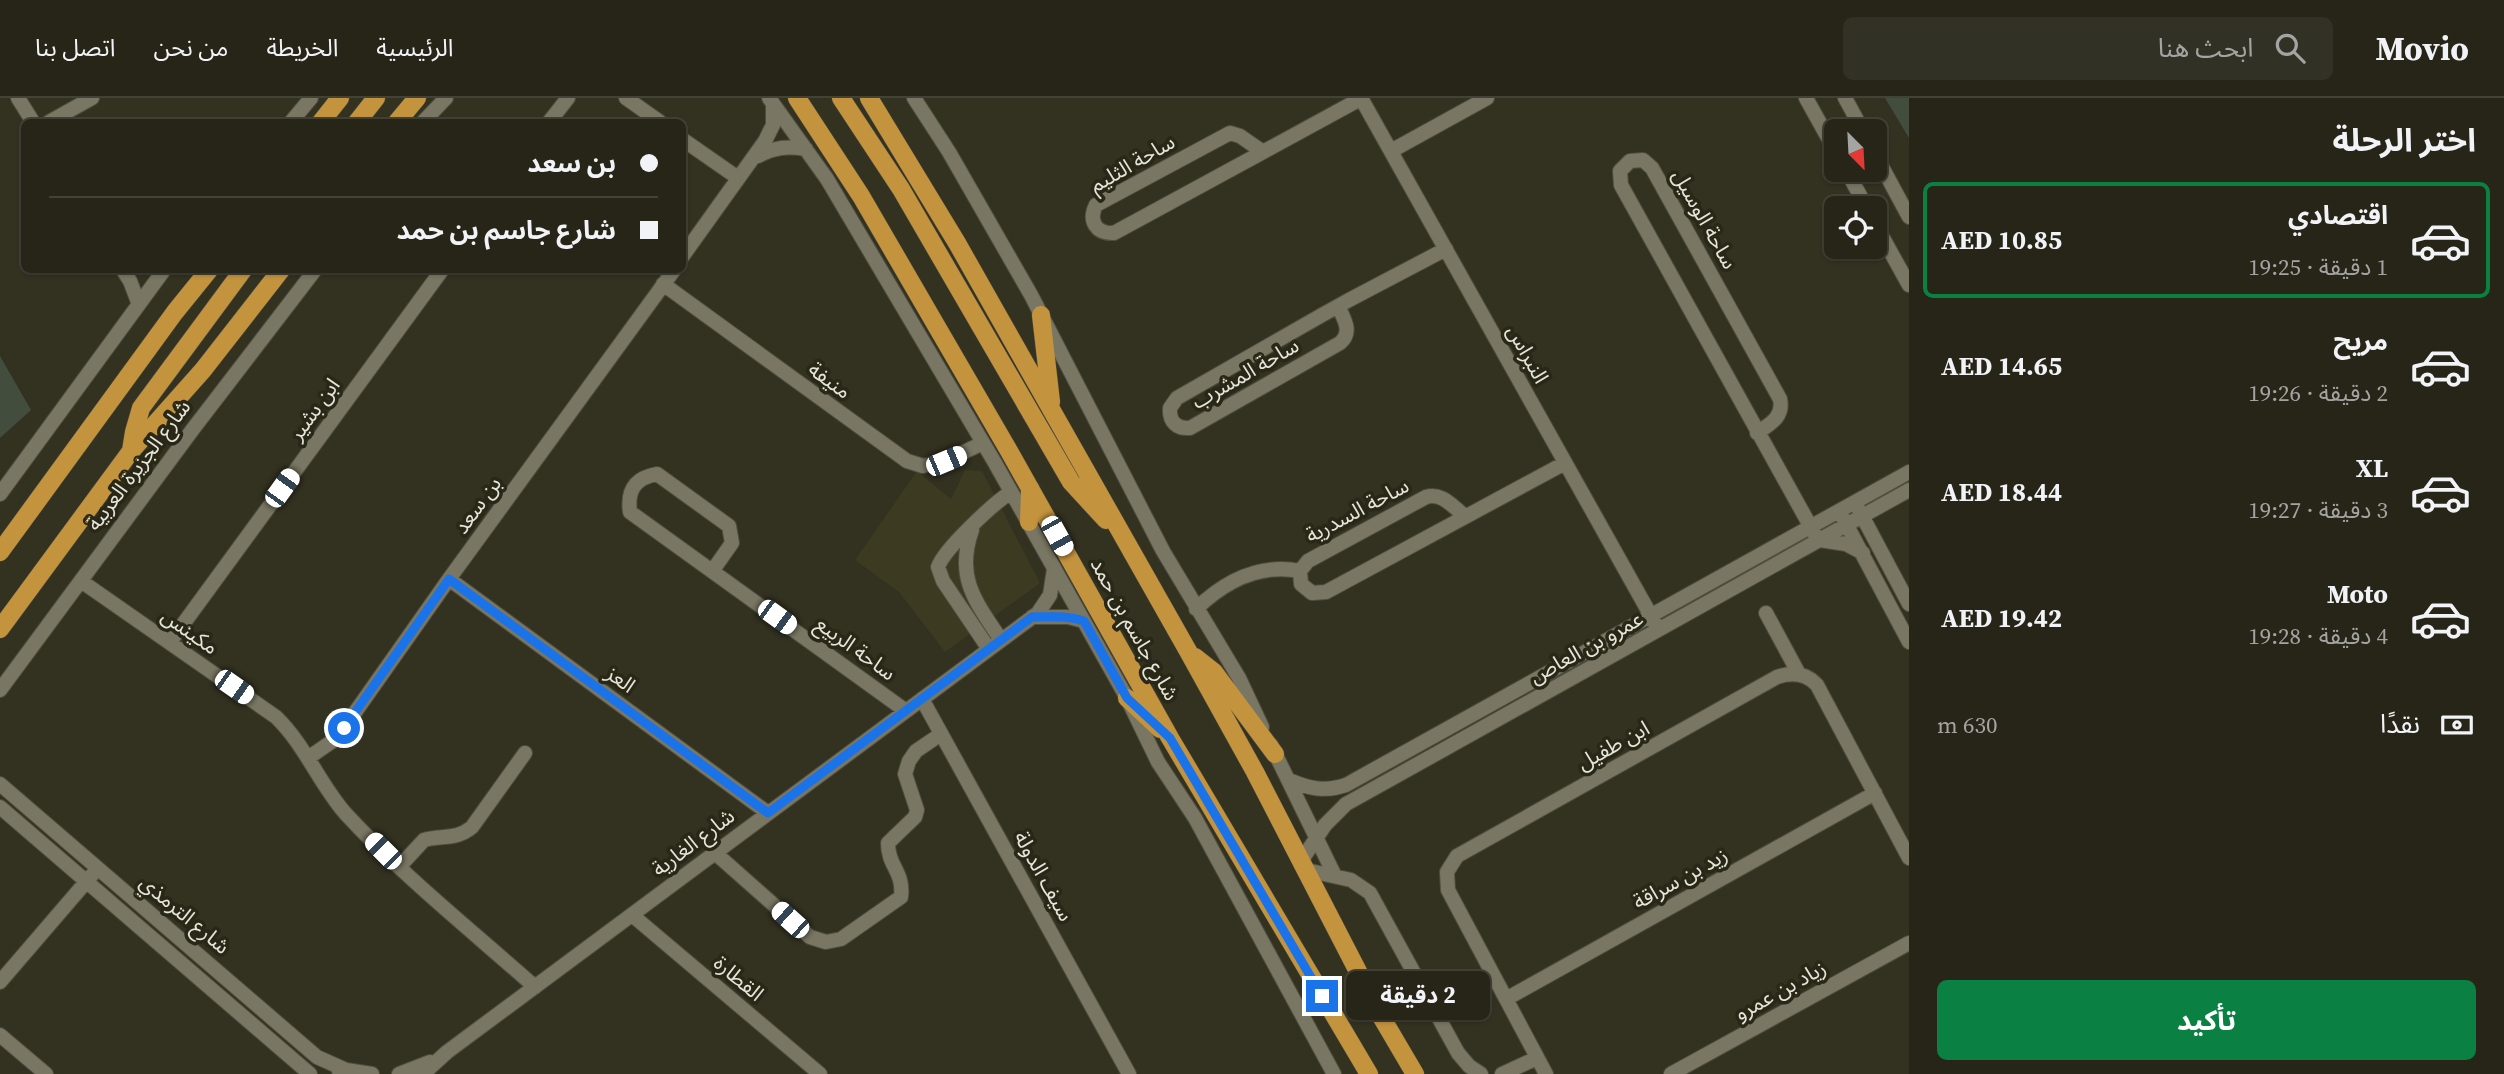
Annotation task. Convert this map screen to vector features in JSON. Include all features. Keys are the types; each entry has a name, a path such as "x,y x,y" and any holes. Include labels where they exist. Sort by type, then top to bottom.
{"main road":[{"path":"323,119 340,98"},
{"path":"359,119 376,98"},
{"path":"400,119 417,98"},
{"name":"شارع جاسم بن حمد","path":"797,98 861,196 1030,488 1170,738 1369,1074"},
{"path":"841,98 901,189 1071,482 1096,511 1120,531"},
{"name":"شارع جاسم بن حمد","path":"869,98 957,243 1188,651 1255,772 1382,1018 1415,1074"},
{"path":"0,552 175,312 207,273"},
{"path":"131,451 141,408 241,273"},
{"name":"شارع الجزيرة العربية","path":"0,629 131,451 203,370 279,273"},
{"path":"1041,316 1053,413"},
{"path":"1029,522 1030,488"},
{"path":"1188,651 1214,672 1275,754"},
{"path":"1127,698 1170,738"}],"street":[{"path":"18,98 31,119"},
{"path":"54,119 92,98"},
{"path":"294,119 311,98"},
{"path":"425,119 446,98"},
{"path":"551,119 568,98"},
{"path":"626,98 656,119"},
{"path":"914,98 949,152 1041,316 1163,551 1239,678 1335,876"},
{"name":"النبراس","path":"1361,98 1659,631"},
{"name":"ساحة الثليم","path":"1263,152 1236,134 1224,135 1096,205 1092,217 1094,225 1101,231 1114,233 1263,152 1361,98"},
{"path":"1391,151 1487,98"},
{"path":"1806,98 1824,130"},
{"path":"1845,98 1856,119"},
{"path":"686,251 754,159 773,125 771,102"},
{"name":"شارع جاسم بن حمد","path":"771,102 806,149 1029,522 1127,698 1158,762 1195,818 1332,1072"},
{"path":"686,142 738,178"},
{"path":"754,159 773,148 788,146 806,149"},
{"name":"ساحة الوسيل","path":"1757,433 1779,416 1782,405 1780,399 1653,168 1643,160 1630,161 1620,171 1621,185 1757,433 1818,540"},
{"path":"1887,176 1909,217"},
{"path":"1887,245 1909,285"},
{"name":"ساحة المشرب","path":"1338,306 1347,330 1340,343 1190,428 1178,427 1172,421 1170,408 1177,398 1338,306 1446,249"},
{"path":"125,273 138,302"},
{"path":"130,273 141,278 161,273"},
{"path":"0,494 5,480 161,273"},
{"name":"شارع الجزيرة العربية","path":"0,690 313,273"},
{"name":"ابن بشير","path":"170,642 440,273"},
{"name":"بن سعد","path":"308,758 321,750 344,728 672,273"},
{"name":"منيفة","path":"663,284 907,461 923,466 946,461 983,443"},
{"name":"ساحة السدرية","path":"1465,516 1443,498 1432,495 1426,497 1308,561 1300,571 1300,580 1304,588 1312,593 1322,594 1565,463"},
{"name":"عمرو بن العاص","path":"1289,780 1318,790 1338,788 1909,472"},
{"name":"ساحة الربيع","path":"713,570 732,543 729,526 657,474 644,476 633,485 628,499 630,512 906,711"},
{"name":"عمرو بن العاص","path":"1304,866 1325,825 1339,809 1909,490"},
{"path":"995,645 961,608 939,575 939,567 945,554 1011,492"},
{"path":"1854,503 1909,604"},
{"path":"1839,511 1909,642"},
{"path":"973,526 965,562 968,586 995,645"},
{"path":"1818,540 1837,541 1863,554"},
{"path":"1196,609 1211,595 1237,578 1262,570 1284,568 1300,571"},
{"name":"شارع الغارية","path":"423,1074 447,1052 1032,617 1047,603 1054,569"},
{"name":"العز","path":"449,579 768,813"},
{"name":"مكينس","path":"81,581 276,717 294,736 334,800 399,867 536,987"},
{"path":"961,608 974,599"},
{"path":"1766,613 1799,674 1810,678 1817,685 1909,858"},
{"path":"1032,617 1068,617 1084,621"},
{"name":"ابن طفيل","path":"1546,1074 1448,890 1447,873 1457,856 1777,677 1799,674"},
{"name":"سيف الدولة","path":"922,699 1129,1074"},
{"path":"714,852 810,937 826,942 841,939 901,897 902,882 888,854 888,843 915,817 917,810 905,774 909,761 916,751 941,734"},
{"path":"399,867 424,840 464,834 472,827 525,753"},
{"path":"1401,755 1409,769"},
{"name":"شارع الترمذي","path":"0,784 317,1057 346,1070"},
{"name":"زيد بن سراقة","path":"1506,999 1875,793"},
{"name":"شارع الترمذي","path":"0,807 310,1074"},
{"path":"1304,866 1351,880 1370,893 1458,1053 1469,1066 1481,1074"},
{"path":"0,982 98,868"},
{"name":"القطارة","path":"632,915 820,1074"},
{"name":"زياد بن عمرو","path":"1671,1074 1909,943"},
{"path":"0,1035 46,1074"},
{"name":"شارع الغارية","path":"399,1074 447,1052"},
{"path":"1502,1074 1537,1058"},
{"path":"330,1074 346,1070 372,1074"}],"shaded area":[{"path":"965,470 982,471 1040,583 945,652 899,592 855,560 917,471 951,499"}],"building":[{"path":"1885,98 1909,98 1909,138"},
{"path":"0,356 31,410 0,438"}],"route":[{"path":"344,728 449,579 768,813 1032,617 1059,616 1084,621 1127,698 1170,738 1322,996"}]}
